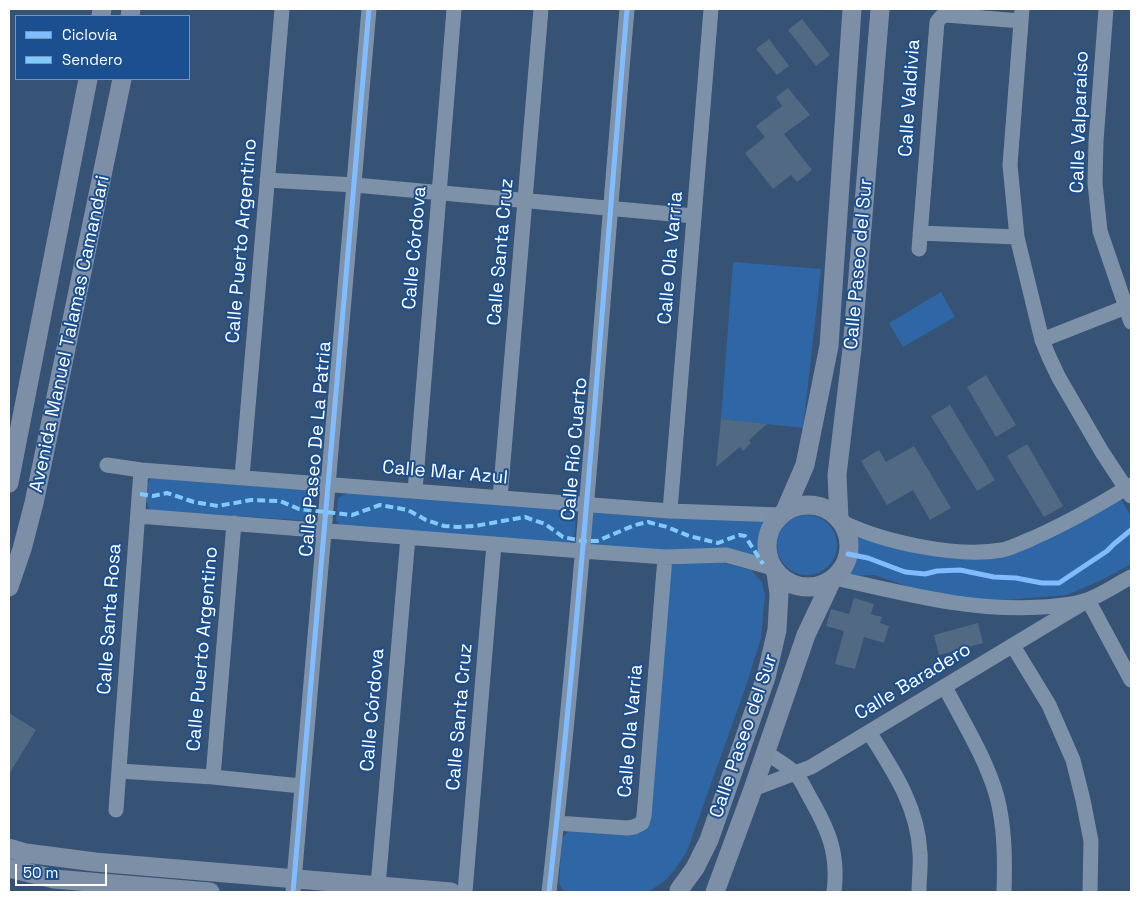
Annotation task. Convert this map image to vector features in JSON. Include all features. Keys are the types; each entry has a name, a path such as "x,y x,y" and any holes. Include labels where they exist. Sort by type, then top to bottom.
{"main road":[{"name":"Calle Paseo del Sur","path":"783,513 805,465 829,346 852,9"},
{"name":"Calle Paseo del Sur","path":"840,521 837,475 852,349 880,9"},
{"name":"Avenida Manuel Talamas Camandari","path":"9,483 88,80"},
{"name":"Avenida Manuel Talamas Camandari","path":"9,587 22,549 34,503 122,80"},
{"path":"813,505 830,511 840,521 847,532 848,554 845,564 834,579 819,587 798,586 786,581 774,570 766,550 767,537 772,525 783,513 796,506 813,505"},
{"name":"Calle Paseo del Sur","path":"676,891 695,868 709,840 766,677 777,630 779,594 774,570"},
{"name":"Calle Paseo del Sur","path":"715,892 766,753 806,634 834,579"},
{"path":"210,892 54,879 15,870 18,850 95,862 294,886 378,886 452,892"},
{"path":"676,891 698,892"}],"street":[{"name":"Calle Puerto Argentino","path":"242,477 282,9"},
{"name":"Calle Paseo De La Patria","path":"294,886 301,786 369,9"},
{"name":"Calle Córdova","path":"415,491 454,9"},
{"name":"Calle Santa Cruz","path":"500,498 541,9"},
{"name":"Calle Río Cuarto","path":"548,892 582,551 627,9"},
{"name":"Calle Ola Varria","path":"670,511 711,9"},
{"name":"Calle Valparaíso","path":"1106,9 1096,141 1095,184 1100,231 1128,306 1131,322"},
{"name":"Calle Valdivia","path":"919,248 937,22 941,17 951,15 1021,15"},
{"path":"840,521 863,532 929,548 958,551 1002,550 1050,531 1130,489 1102,452 1059,378 1042,340 1016,237 1010,165 1021,15"},
{"path":"267,180 439,192 694,216"},
{"path":"920,233 1016,237"},
{"path":"1042,340 1128,306"},
{"name":"Calle Mar Azul","path":"107,466 670,511 783,513"},
{"name":"Calle Santa Rosa","path":"116,810 142,470"},
{"path":"138,516 665,557 726,556 774,570"},
{"name":"Calle Puerto Argentino","path":"213,777 234,523"},
{"name":"Calle Córdova","path":"378,886 408,537"},
{"name":"Calle Santa Cruz","path":"465,892 494,544"},
{"name":"Calle Ola Varria","path":"556,823 628,828 642,823 665,557"},
{"path":"834,579 921,598 975,606 1028,608 1055,606 1088,600 1131,577"},
{"path":"1088,600 1131,680"},
{"name":"Calle Baradero","path":"753,789 810,768 1088,600"},
{"path":"1013,646 1049,705 1072,760 1091,840 1090,892"},
{"path":"945,687 984,763 997,798 1004,839 1004,892"},
{"path":"869,732 903,787 910,803 920,854 919,892"},
{"path":"766,753 796,774 824,823 832,842 835,858 834,892"},
{"path":"119,772 213,777 301,786"}],"shaded area":[{"path":"733,262 821,269 803,428 721,419"},
{"path":"941,292 955,317 903,347 889,323"},
{"path":"153,476 313,491 310,521 150,510 146,488"},
{"path":"349,492 569,510 573,511 575,530 570,543 566,545 343,526 336,521 338,498"},
{"path":"1120,498 1131,516 1131,564 1104,579 1067,595 992,601 933,595 874,575 849,576 856,556 856,535 994,557 1017,553"},
{"path":"590,511 771,521 762,532 760,558 590,545"},
{"path":"807,515 824,520 832,528 837,545 832,562 824,570 807,575 790,570 782,562 777,545 782,528 790,520"},
{"path":"712,560 751,570 762,582 765,595 761,638 746,686 687,851 665,880 646,892 570,892 562,889 559,883 562,838 572,828 637,832 670,566 686,561"}],"building":[{"path":"802,19 830,55 816,66 788,30"},
{"path":"769,39 789,66 777,75 756,49"},
{"path":"788,88 810,115 784,134 812,170 797,182 791,175 773,189 745,153 765,137 756,126 782,106 776,97"},
{"path":"986,375 1016,425 996,437 967,387"},
{"path":"950,405 995,480 977,491 931,416"},
{"path":"721,419 767,424 749,440 751,443 743,451 740,447 716,467"},
{"path":"1027,444 1063,506 1044,517 1007,456"},
{"path":"914,446 951,508 930,520 913,490 887,505 861,461 879,450 886,462"},
{"path":"854,598 874,604 871,614 882,617 880,623 889,626 884,643 864,637 855,669 835,664 844,631 826,626 831,609 849,614"},
{"path":"978,623 983,643 939,655 934,635"},
{"path":"9,713 36,730 9,774"}],"marked path":[{"path":"140,494 153,496 167,493 194,502 218,506 251,500 280,501 299,509 352,515 380,505 408,510 426,520 444,526 459,527 525,517 545,524 563,537 582,541 597,541 635,525 648,522 689,536 718,543 739,535 745,536 763,564"}],"cycle path":[{"path":"293,892 369,9"},
{"path":"549,892 582,561 627,9"},
{"path":"848,554 868,558 905,572 925,574 937,571 960,570 994,577 1016,578 1042,583 1059,583 1107,551 1131,530"}]}
